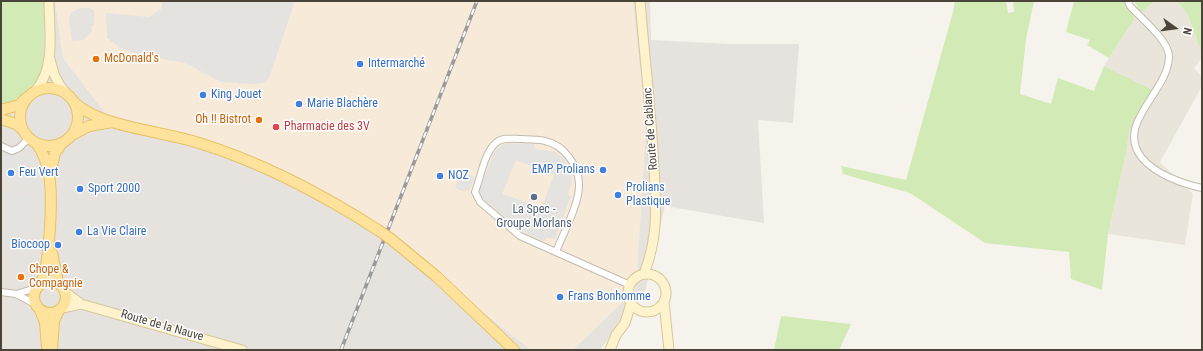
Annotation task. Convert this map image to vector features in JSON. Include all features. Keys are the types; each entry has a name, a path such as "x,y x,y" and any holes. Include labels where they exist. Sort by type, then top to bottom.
{"main road":[{"path":"49,1 50,56 53,73 65,92 83,110 112,122 199,143 240,157 299,183 339,205 378,230 437,277 514,350"},
{"name":"Route de Cablanc","path":"640,1 651,117 657,220 651,256 644,274"},
{"path":"1,110 19,105 36,90 44,78 50,56"},
{"path":"36,90 51,88 65,92"},
{"path":"22,129 20,113 26,98"},
{"path":"72,135 78,120 76,104"},
{"path":"1,119 16,124 33,141 44,155 49,176 50,234 54,267 58,282 66,293 65,303 54,321 52,350"},
{"path":"49,176 55,153 62,143 72,135 89,126 112,122"},
{"path":"33,141 45,146 62,143"},
{"path":"47,350 45,322 38,307 34,293 46,273 50,234"},
{"path":"651,256 658,277 665,286 666,291 664,302 669,350"},
{"path":"610,350 616,335 625,323 631,303 629,297 630,285 638,276 644,274 658,277"},
{"path":"38,285 49,280 58,282"},
{"name":"Route de la Nauve","path":"66,293 81,304 242,350"},
{"path":"625,323 647,311 656,309 664,302"},
{"path":"631,303 647,311 667,330"},
{"name":"Route de la Nauve","path":"61,309 81,304"},
{"path":"38,307 50,313 61,309"}],"street":[{"path":"1128,1 1130,6 1165,43 1169,55 1166,70 1134,129 1133,141 1137,152 1147,164 1166,175 1202,188"},
{"path":"556,252 578,197 579,184 577,170 568,154 557,145 546,141 509,139 498,141 490,150 475,192 480,202 520,236 630,285"},
{"path":"1,146 12,151 33,141"},
{"path":"16,294 38,285"},
{"path":"1,292 16,294 38,307"}],"shaded area":[{"path":"1,1 55,1 63,58 112,122 270,169 381,232 531,350 1,350"},
{"path":"55,1 633,1 646,127 636,289 573,350 531,350 381,232 112,122 63,58"},
{"path":"162,1 295,1 269,78 264,83 253,84 221,82 185,63 141,55 122,49 107,38 106,13 149,17 161,9"},
{"path":"633,1 650,1 651,40 728,44 799,44 793,123 758,120 764,223 665,206 645,292 600,350 573,350 636,289 646,127"},
{"path":"1155,1 1177,1 1188,15 1202,54 1202,58 1194,68 1202,77 1202,86 1160,162 1193,194 1185,245 1108,234 1127,148 1129,131 1151,90 1104,66 1135,18"},
{"path":"80,8 90,8 94,11 94,25 91,26 92,31 83,40 72,41 69,19 72,12"},
{"path":"503,144 534,144 535,149 556,152 564,159 570,168 572,182 567,195 571,196 555,239 546,238 544,242 520,230 480,196 480,188 495,151","holes":["516,160 554,175 542,207 502,194"]},
{"path":"1,155 36,158 39,189 19,188 21,166 1,165"},
{"path":"461,172 475,177 469,191 466,190 465,192 455,188"},
{"path":"1,193 35,196 30,249 1,246"}],"green space":[{"path":"1,1 44,1 43,70 36,84 9,104 1,104"},
{"path":"955,1 1006,1 1008,13 1014,12 1013,1 1034,1 1026,39 1020,94 1051,104 1058,78 1094,91 1104,66 1152,90 1129,131 1127,148 1108,234 1102,290 1071,279 1069,252 985,243 910,193 843,174 841,166 906,180"},
{"path":"1074,1 1124,1 1135,18 1109,58 1087,45 1090,40 1066,32"},
{"path":"1134,1 1155,1 1141,13"},
{"path":"1177,1 1202,1 1202,54 1188,15"},
{"path":"781,316 851,324 839,350 774,350"}],"railway":[{"path":"341,350 477,1"}],"place":[{"name":"McDonald's","path":"96,59"},
{"name":"Intermarché","path":"360,64"},
{"name":"King Jouet","path":"203,95"},
{"name":"Marie Blachère","path":"299,104"},
{"name":"Oh !! Bistrot","path":"259,120"},
{"name":"Pharmacie des 3V","path":"276,127"},
{"name":"EMP Prolians","path":"603,170"},
{"name":"Feu Vert","path":"11,173"},
{"name":"NOZ","path":"440,176"},
{"name":"Sport 2000","path":"80,189"},
{"name":"Prolians Plastique","path":"618,195"},
{"name":"La Spec - Groupe Morlans","path":"534,197"},
{"name":"La Vie Claire","path":"79,232"},
{"name":"Biocoop","path":"58,245"},
{"name":"Chope & Compagnie","path":"21,277"},
{"name":"Frans Bonhomme","path":"560,297"}]}
